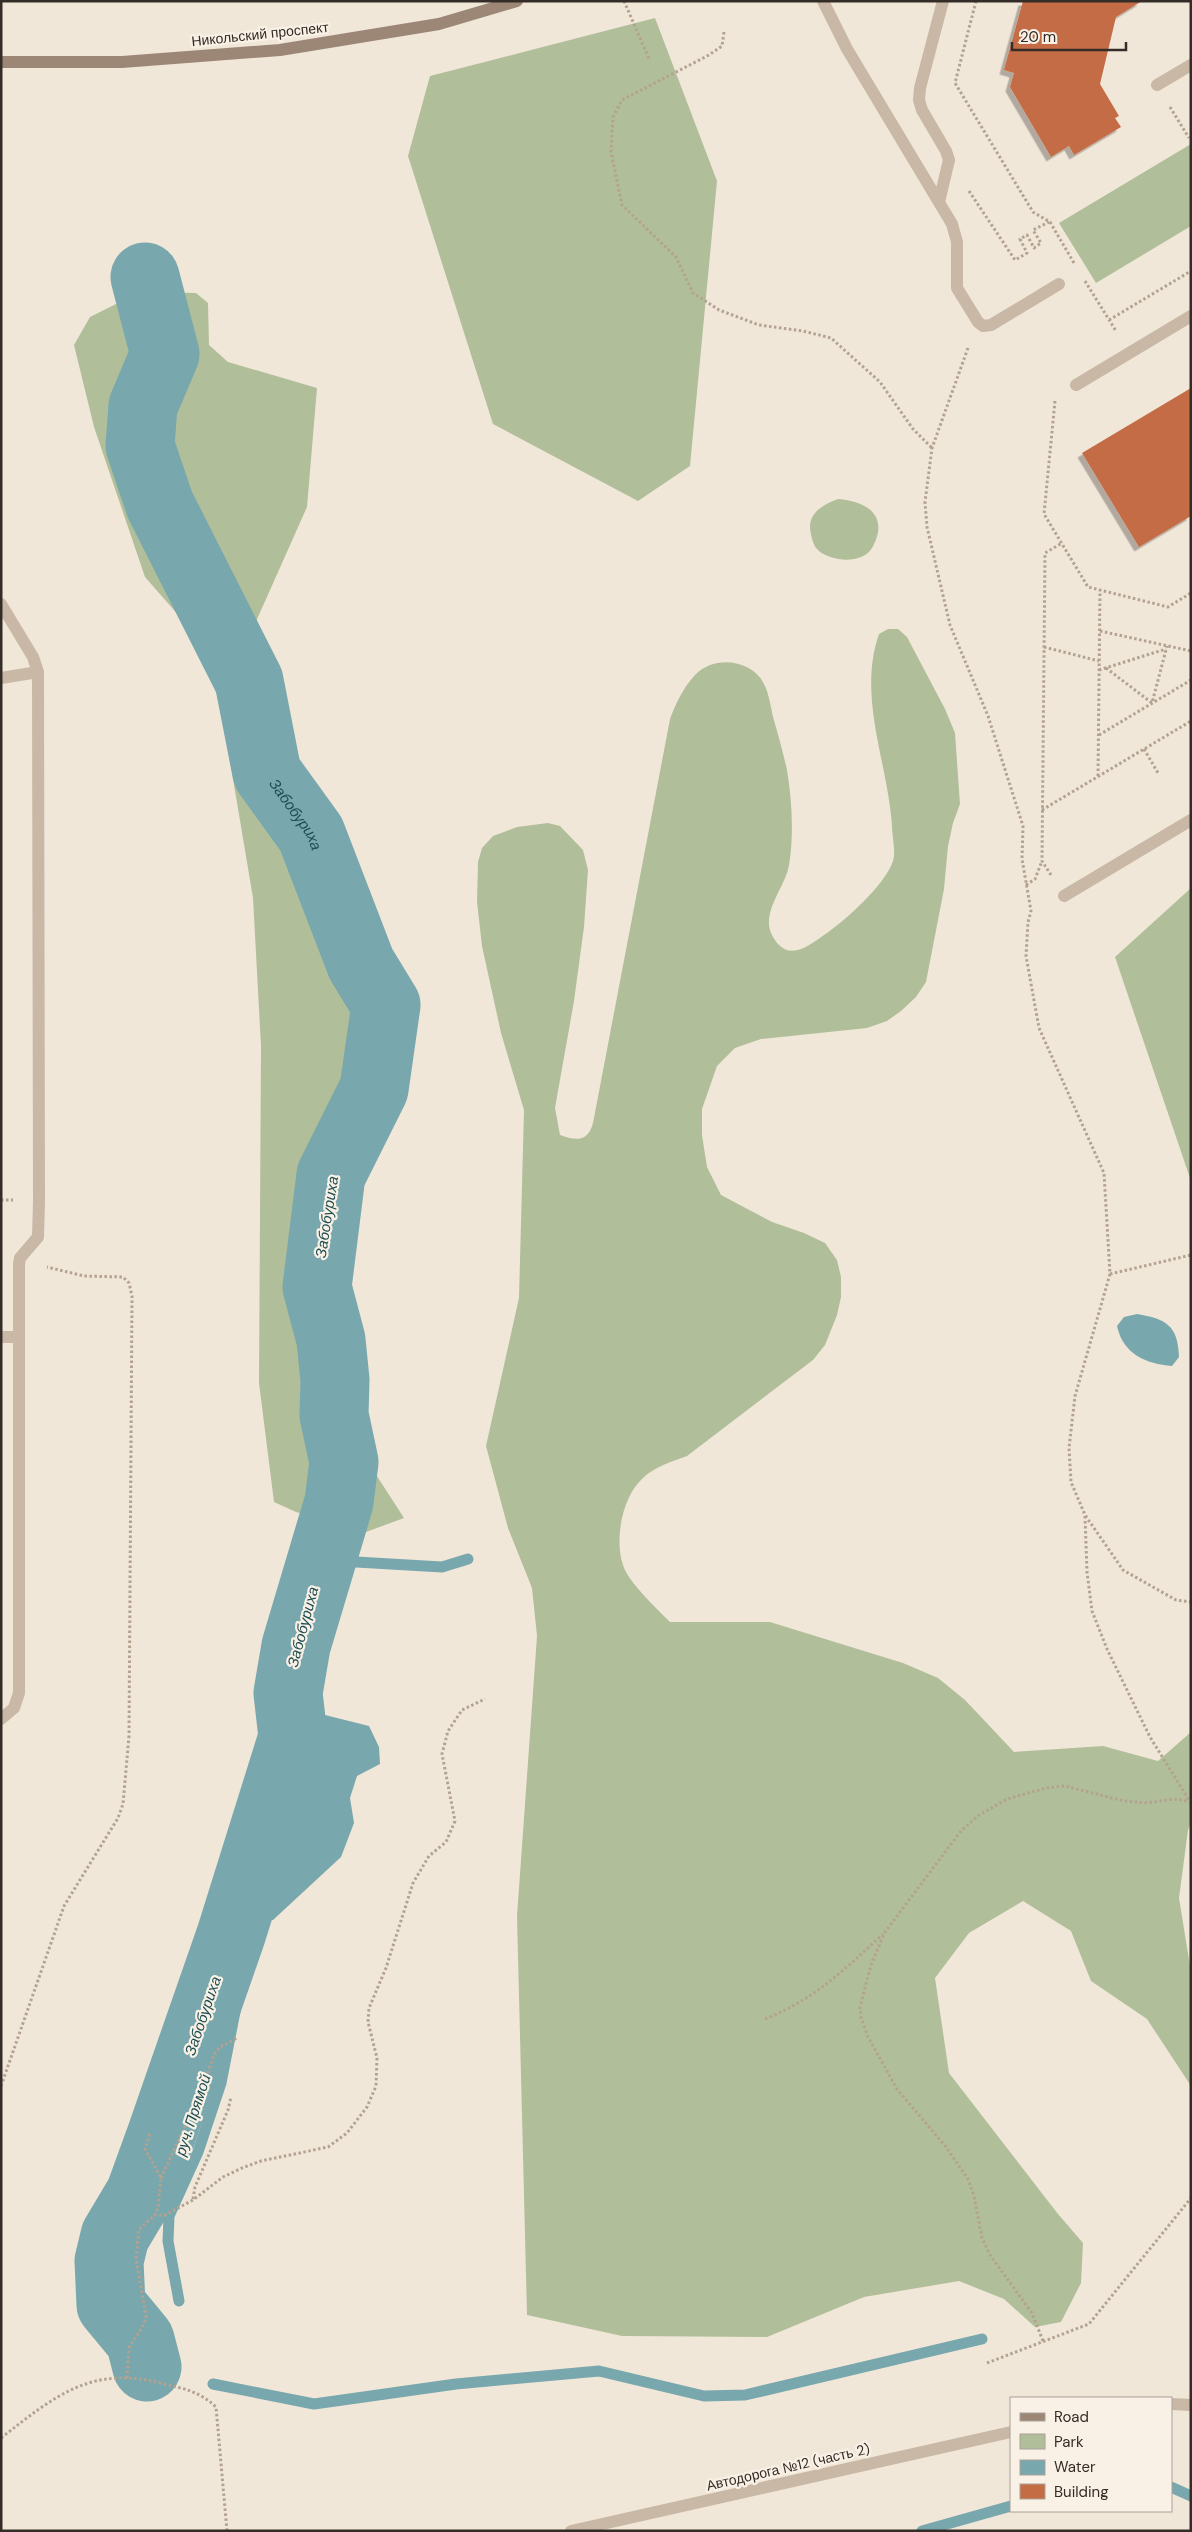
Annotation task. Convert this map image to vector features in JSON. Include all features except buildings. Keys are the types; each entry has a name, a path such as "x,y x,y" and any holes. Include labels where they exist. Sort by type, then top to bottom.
{"main road":[{"name":"Никольский проспект","path":"1,62 122,62 280,50 439,24 517,1"}],"street":[{"path":"824,1 847,49 956,232 958,288 978,322 983,326 990,325 1059,284"},
{"path":"939,202 949,160 919,100 920,88 943,1"},
{"path":"1157,85 1191,65"},
{"path":"1076,385 1191,316"},
{"path":"1,604 32,657 38,672 39,1230 38,1237 23,1254 19,1264 19,1693 14,1708 1,1719"},
{"path":"1,678 38,672"},
{"path":"1064,896 1191,820"},
{"path":"1,1337 19,1337"},
{"path":"1172,2404 1191,2405"},
{"name":"Автодорога №12 (часть 2)","path":"571,2531 1010,2432"}],"path":[{"path":"624,1 650,61"},
{"path":"976,1 955,83 1033,212 1050,222 1079,271"},
{"path":"724,32 722,46 709,55 622,100 613,117 611,152 622,205 676,257 693,293 719,310 759,325 804,331 831,338 880,382 913,430 932,448"},
{"path":"1157,85 1189,138"},
{"path":"949,160 1015,260 1027,253 1020,239 1027,235 1034,248 1041,243 1033,230 1050,222"},
{"path":"1109,320 1191,271"},
{"path":"1084,279 1129,353"},
{"path":"978,322 932,448 925,502 927,527 950,625 988,716 1023,826 1022,859 1031,911 1028,922 1026,956 1037,1019 1104,1173 1110,1274 1076,1396 1069,1448 1071,1482 1085,1516 1123,1570 1176,1600 1191,1602"},
{"path":"1076,385 1056,397 1044,514 1088,587 1168,607 1191,593"},
{"path":"1026,885 1035,879 1042,861 1045,553 1062,543"},
{"path":"1098,776 1100,590"},
{"path":"1100,631 1191,652"},
{"path":"1044,647 1099,661"},
{"path":"1099,670 1167,648"},
{"path":"1152,703 1167,648"},
{"path":"1106,668 1152,703"},
{"path":"1099,735 1191,680"},
{"path":"1042,810 1191,721"},
{"path":"1144,749 1158,773"},
{"path":"1042,861 1064,896"},
{"path":"1,2086 64,1906 118,1818 123,1804 129,1736 132,1296 129,1283 123,1277 84,1276 52,1269 23,1254"},
{"path":"1110,1274 1191,1256"},
{"path":"1085,1516 1087,1572 1092,1611 1107,1649 1150,1737 1190,1803"},
{"path":"155,2215 165,2214 193,2200 223,2177 242,2168 328,2147 347,2134 367,2107 376,2086 377,2058 368,2022 368,2008 386,1968 413,1883 429,1856 446,1842 454,1821 442,1754 448,1731 462,1710 485,1699"},
{"path":"765,2019 810,1998 842,1972 885,1932 961,1831 979,1815 1007,1800 1046,1788 1065,1786 1124,1800 1148,1803 1172,1799 1190,1803"},
{"path":"1190,1803 1191,1792"},
{"path":"885,1932 871,1965 860,2007 866,2030 897,2088 946,2147 968,2179 974,2196 982,2238 990,2255 1032,2314 1044,2341"},
{"path":"128,2378 129,2348 144,2324 146,2316 136,2258 138,2229 155,2215 158,2207 161,2178 203,2087 214,2055 220,2047 237,2038"},
{"path":"193,2200 195,2187 228,2110 231,2097"},
{"path":"150,2134 145,2149 161,2178"},
{"path":"987,2363 1089,2324 1191,2198"},
{"path":"1,2438 46,2402 84,2383 104,2378 128,2378 159,2382 203,2395 216,2407 227,2531"}],"green space":[{"path":"655,18 717,181 690,466 638,501 493,424 408,156 430,76"},
{"path":"1191,144 1191,226 1096,283 1059,223"},
{"path":"157,292 196,293 208,303 209,345 228,362 317,388 307,507 254,626 331,861 361,933 395,999 388,1080 343,1184 336,1274 373,1470 404,1518 366,1532 296,1512 274,1502 259,1383 261,1046 253,898 230,761 219,702 201,641 145,577 94,427 74,345 90,317 124,300"},
{"path":"838,499 849,500 866,507 873,512 877,519 877,537 872,548 862,557 847,560 825,555 816,548 811,536 810,527 813,516 826,504"},
{"path":"888,629 898,629 907,637 945,709 955,733 960,804 953,823 948,846 944,889 926,982 916,997 901,1011 887,1021 867,1028 761,1039 735,1048 717,1066 702,1109 702,1135 707,1167 721,1195 772,1222 804,1233 825,1243 837,1260 841,1277 841,1297 837,1315 825,1345 813,1360 687,1456 658,1468 643,1478 635,1487 624,1512 619,1540 620,1554 623,1566 629,1577 643,1595 670,1622 770,1622 903,1663 938,1678 965,1700 1014,1752 1103,1746 1158,1761 1191,1732 1191,1821 1188,1830 1179,1898 1191,1972 1191,2086 1147,2019 1091,1981 1071,1931 1023,1901 969,1933 935,1978 949,2073 1058,2214 1083,2243 1081,2283 1061,2322 1035,2327 1004,2299 959,2281 864,2297 767,2337 622,2336 527,2315 517,1916 537,1636 532,1588 508,1528 486,1446 519,1298 524,1110 501,1033 482,946 477,902 478,862 482,848 493,836 517,827 548,823 560,826 583,850 588,870 584,927 574,1001 555,1108 560,1135 576,1139 585,1137 593,1123 670,719 683,690 703,668 723,662 733,663 752,670 760,677 765,686 787,770 792,818 792,842 789,865 771,909 769,927 775,941 784,949 790,951 802,949 833,929 853,912 882,881 893,861 894,848 889,802 872,706 871,682 873,658 879,634"},
{"path":"1191,888 1191,1181 1115,957"}],"water":[{"path":"1137,1314 1163,1321 1173,1331 1176,1337 1179,1357 1172,1366 1145,1360 1137,1356 1124,1344 1117,1326 1124,1317"},
{"path":"277,1709 305,1710 369,1726 379,1747 380,1764 357,1776 350,1798 354,1823 341,1857 273,1920 251,1922 231,1907 232,1895 250,1840 258,1797 260,1756 265,1727"}],"waterway":[{"name":"Забобуриха","path":"145,277 165,354 143,406 140,446 160,505 249,681 267,773 311,834 361,964 386,1005 374,1089 331,1175 317,1287 331,1340 335,1380 334,1415 344,1462 339,1502 296,1646 288,1693 293,1737 231,1935 161,2136 140,2194 115,2236 109,2261 111,2305 140,2340 147,2367"},
{"path":"322,1560 442,1567 468,1559"},
{"name":"руч. Прямой","path":"179,2301 168,2241 169,2216 198,2152 221,2083 242,1976 241,1958 231,1935"},
{"path":"213,2384 314,2404 456,2384 599,2371 704,2396 745,2395 982,2339"},
{"path":"1172,2487 1191,2496"},
{"path":"922,2531 1010,2506"}]}
